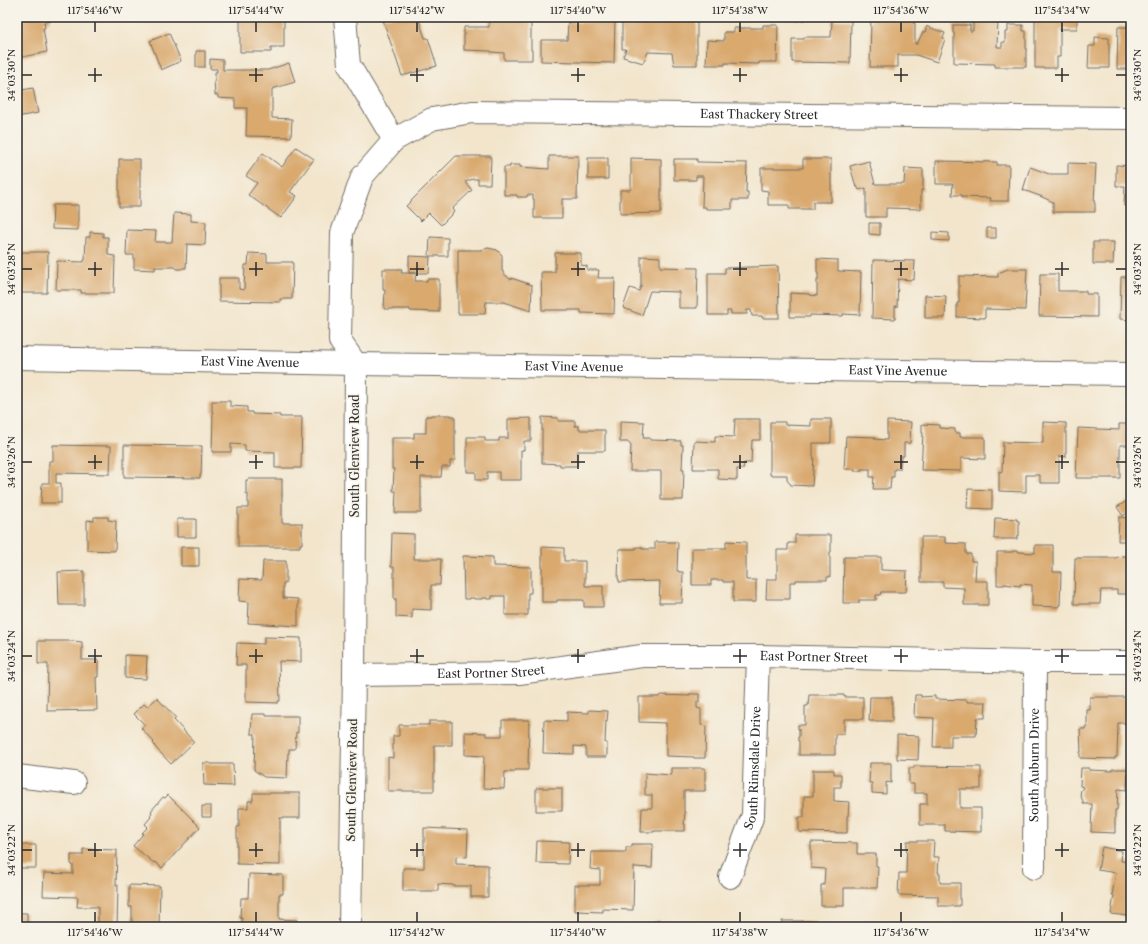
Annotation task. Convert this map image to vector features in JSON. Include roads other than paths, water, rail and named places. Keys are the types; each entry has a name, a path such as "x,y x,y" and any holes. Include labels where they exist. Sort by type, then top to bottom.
{"street":[{"path":"344,17 349,65 394,140 362,176 342,233 340,341 356,364"},
{"name":"East Thackery Street","path":"394,140 432,119 472,112 1131,118"},
{"name":"East Vine Avenue","path":"17,358 1131,374"},
{"name":"South Glenview Road","path":"350,927 354,675 356,364"},
{"name":"East Portner Street","path":"354,675 519,673 642,656 758,656 1035,662 1131,662"},
{"name":"South Rimsdale Drive","path":"730,877 753,815 758,656"},
{"name":"South Auburn Drive","path":"1034,868 1035,662"},
{"path":"17,776 74,783"}]}
